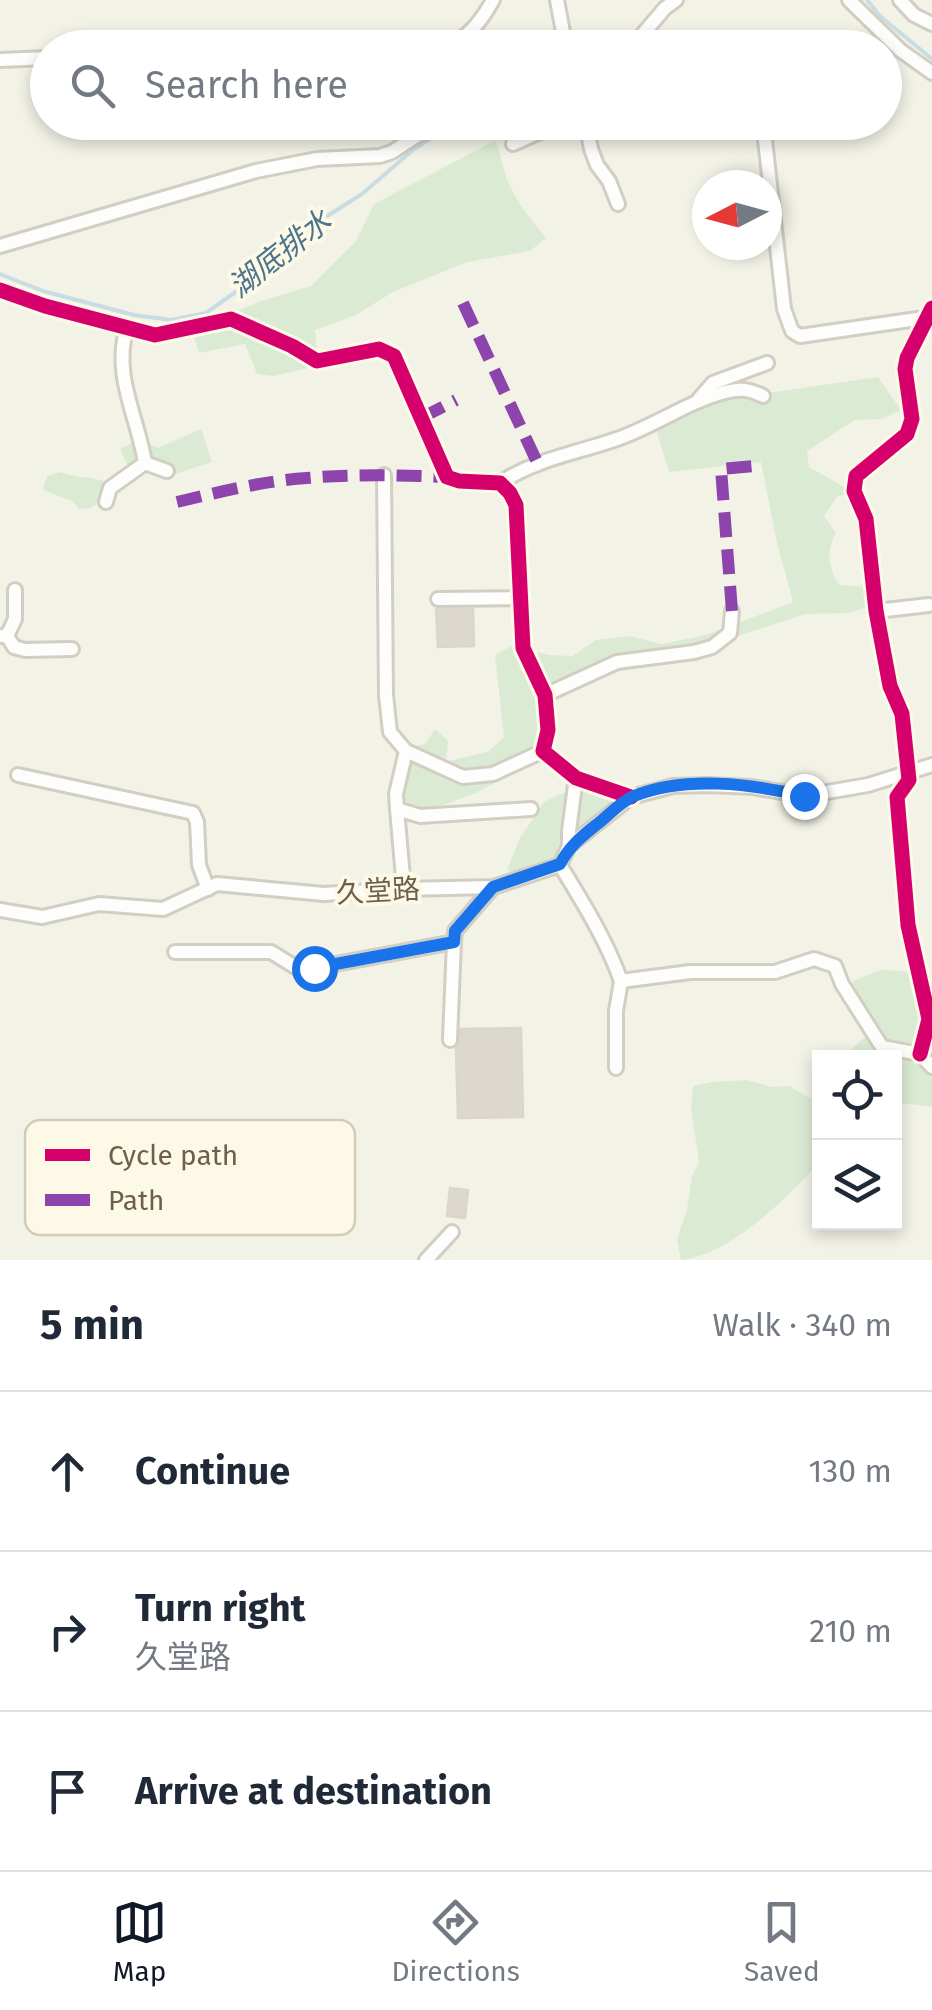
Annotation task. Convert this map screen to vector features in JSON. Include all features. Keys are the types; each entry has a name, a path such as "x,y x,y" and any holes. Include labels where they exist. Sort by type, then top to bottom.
{"street":[{"path":"471,30 493,0"},
{"path":"557,0 563,30"},
{"path":"646,30 676,0"},
{"path":"849,0 880,30"},
{"path":"900,0 914,15 932,24"},
{"path":"902,51 932,73"},
{"path":"0,60 30,59"},
{"path":"0,246 256,172 316,158 380,156 410,140"},
{"path":"513,144 522,140"},
{"path":"589,140 618,204"},
{"path":"765,140 784,310 792,330 800,336 931,314"},
{"path":"0,290 44,306 156,335 231,319 317,361 379,349 394,356 447,477 459,482 500,483 538,462 617,439 728,391 748,389 763,396"},
{"path":"920,1054 930,1019 908,925 897,797 908,784 902,714 890,686 876,611 866,519 854,491 856,476 907,434 912,419 907,358 931,314"},
{"path":"127,328 122,376 142,442 144,462"},
{"path":"698,401 713,383 767,363"},
{"path":"144,462 167,471"},
{"path":"106,502 110,488 144,462"},
{"path":"384,475 386,695 390,732 406,752 463,777 493,774 543,750"},
{"path":"500,483 516,505 523,648 545,694 548,730 543,750"},
{"path":"15,590 15,619 3,636 14,647 24,650 72,648"},
{"path":"438,600 521,598"},
{"path":"876,611 929,605"},
{"path":"545,694 618,662 712,647 730,634 732,611"},
{"path":"543,750 576,778 631,797"},
{"path":"404,889 396,794 406,752"},
{"path":"616,1068 620,981 612,955 560,864 570,846 631,797 673,786 752,787 804,796 868,785 932,764"},
{"path":"18,775 193,813 199,865 208,888"},
{"path":"570,846 576,778"},
{"path":"397,809 420,816 532,809"},
{"name":"久堂路","path":"0,910 42,917 99,904 162,909 218,884 324,894 493,887 560,864"},
{"path":"450,1040 455,931 493,887"},
{"path":"176,952 271,952 297,968 314,968 454,942"},
{"path":"620,981 690,972 775,972 814,959 836,966 842,984 882,1047 920,1054 932,1068"},
{"path":"426,1260 452,1232"}],"green space":[{"path":"496,140 507,180 520,205 546,238 530,251 467,262 393,292 356,315 315,330 318,366 273,376 257,374 245,344 199,353 189,322 229,315 311,286 356,241 374,204"},
{"path":"878,377 901,410 882,419 855,420 807,451 809,467 853,492 837,497 824,516 836,533 829,553 836,579 839,585 870,587 867,607 848,613 805,614 723,641 627,665 596,680 579,681 556,692 550,751 474,794 404,819 399,748 403,738 416,746 425,744 435,729 448,741 446,762 489,751 504,737 495,655 512,646 573,656 596,640 629,636 662,644 706,635 793,602 761,462 669,472 655,426 692,404"},
{"path":"201,429 212,462 163,478 151,463 129,470 120,448 142,440 158,448"},
{"path":"61,472 109,483 104,500 79,509 72,501 43,490 47,476"},
{"path":"590,780 625,795 560,865 539,865 510,877 507,870 520,838 544,802"},
{"path":"880,970 924,972 932,999 932,1107 902,1103 902,1050 851,1050 868,1034 848,1002 853,981"},
{"path":"747,1080 772,1087 789,1086 812,1099 812,1170 738,1237 699,1256 681,1260 677,1239 699,1162 691,1109 693,1086"}],"building":[{"path":"436,609 473,609 474,646 438,647"},
{"path":"521,1028 523,1117 458,1118 456,1048 460,1029"},
{"path":"450,1188 468,1190 465,1218 447,1216"}],"waterway":[{"name":"湖底排水","path":"638,30 665,0"},
{"name":"湖底排水","path":"867,0 897,30"},
{"name":"湖底排水","path":"902,34 932,59"},
{"name":"湖底排水","path":"0,274 43,291 134,315 171,320 206,313 244,286 313,225 362,194 428,140"}],"marked path":[{"path":"463,303 537,462"},
{"path":"421,418 456,400"},
{"path":"732,611 721,469 754,466"},
{"path":"177,502 291,479 360,475 447,477"}],"cycle path":[{"path":"0,290 155,335 231,319 317,361 379,349 394,356 447,477 500,483 516,505 523,648 545,695 548,730 543,751 576,778 631,797"},
{"path":"920,1054 929,1019 908,925 897,797 909,780 902,714 890,686 876,611 866,519 854,491 856,476 907,434 912,419 907,358 932,308"}],"route":[{"path":"314,968 454,942 455,931 493,887 560,864 570,846 631,797 673,786 708,785 752,787 804,796"}]}
